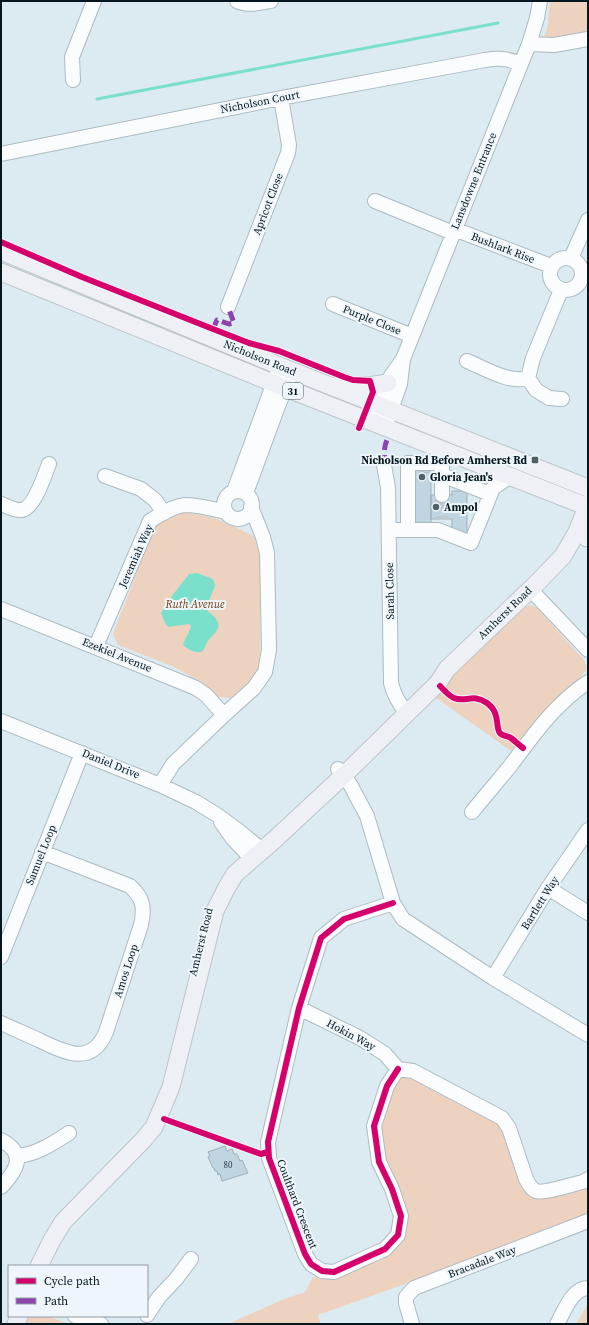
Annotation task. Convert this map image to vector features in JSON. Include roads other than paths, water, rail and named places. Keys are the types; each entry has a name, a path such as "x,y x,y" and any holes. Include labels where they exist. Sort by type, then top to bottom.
{"main road":[{"name":"Nicholson Road","path":"1,251 286,369 483,445 588,488"},
{"name":"Nicholson Road","path":"1,272 279,386 379,425 442,463 509,477 588,506"},
{"path":"1,279 103,320 117,320"},
{"path":"286,369 311,368 351,386 368,386 388,383"},
{"name":"Amherst Road","path":"40,1265 63,1222 154,1127 171,1087 215,911 226,887 235,874 268,835 337,776 404,710 434,676 447,669 533,587 563,556 577,532 588,506"},
{"name":"Amherst Road","path":"563,556 576,550 588,538"},
{"name":"Amherst Road","path":"29,1265 43,1236 53,1220 91,1179 128,1143 150,1116 173,1056 214,889 229,870 254,852"}],"street":[{"path":"73,80 72,57 94,1"},
{"path":"237,1 241,3 258,4 271,1"},
{"name":"Lansdowne Entrance","path":"379,425 386,408 400,384 403,359 529,44 537,18 540,1"},
{"path":"529,44 554,45 588,39"},
{"name":"Nicholson Court","path":"1,154 281,98 492,59 498,58 511,60 520,64"},
{"name":"Apricot Close","path":"228,307 288,153 290,145 281,98"},
{"name":"Bushlark Rise","path":"375,201 551,266"},
{"path":"571,258 588,220"},
{"path":"565,257 571,258 580,265 585,281 574,289 561,290 556,287 550,277 551,266 560,259 565,257"},
{"path":"561,290 533,358 528,378 536,390 549,398 562,399"},
{"name":"Purple Close","path":"333,304 412,336"},
{"name":"Lansdowne Entrance","path":"386,408 390,376 403,359"},
{"path":"467,361 509,379 522,380 528,378"},
{"path":"251,507 248,514 242,518 234,518 230,516 233,499 278,406 279,386 286,369"},
{"path":"408,530 408,463 442,463 490,494"},
{"path":"442,463 442,495"},
{"path":"1,504 18,510 24,510 29,506 34,500 49,464"},
{"name":"Sarah Close","path":"384,465 388,488 391,683 394,695 404,710"},
{"path":"105,476 141,490 155,500 164,513"},
{"path":"389,530 438,530 442,526 471,543 492,488 509,477"},
{"path":"160,785 173,764 254,688 265,672 268,650 267,553 251,507 251,501 233,499"},
{"name":"Jeremiah Way","path":"96,646 150,521 164,513 184,505 208,508 233,499"},
{"path":"242,518 260,532"},
{"path":"533,587 588,639"},
{"path":"533,587 588,650"},
{"name":"Ezekiel Avenue","path":"1,609 96,646 196,688 206,695 224,715"},
{"path":"472,812 510,766 543,721 583,685 588,674"},
{"name":"Daniel Drive","path":"1,721 160,785 196,802 217,814 233,839 254,852"},
{"name":"Samuel Loop","path":"1,957 82,753"},
{"path":"337,776 361,807 366,816 393,903 404,918 493,978 588,1035"},
{"name":"Bartlett Way","path":"493,978 548,888 588,830"},
{"name":"Amos Loop","path":"1,1023 63,1051 74,1054 83,1054 97,1047 103,1040 106,1032 144,913 142,904 136,892 130,886 42,852"},
{"path":"548,888 588,913"},
{"name":"Coulthard Crescent","path":"393,903 344,919 321,938 299,1008 268,1142 269,1158 305,1254 311,1264 322,1271 334,1272 384,1249 398,1235 401,1216 392,1189 379,1162 374,1126 387,1086 398,1070"},
{"name":"Hokin Way","path":"299,1008 360,1038 385,1054 398,1070"},
{"path":"398,1070 413,1071 502,1118 509,1128 529,1186 536,1191 546,1191 583,1182 588,1179"},
{"path":"17,1156 42,1150 69,1133"},
{"path":"1,1140 11,1146 17,1156 17,1167 1,1187"},
{"name":"Bracadale Way","path":"412,1324 406,1303 406,1297 414,1288 588,1221"},
{"path":"148,1314 159,1297 191,1260"},
{"path":"557,1324 574,1295 583,1288 588,1288"},
{"path":"78,1317 101,1324"}],"waterway":[{"path":"97,99 498,23"}],"tunnel":[{"path":"442,495 442,519"}],"place":[{"name":"Nicholson Rd Before Amherst Rd","path":"535,460"},
{"name":"Gloria Jean's","path":"422,477"},
{"name":"Ampol","path":"436,507"}],"park label":[{"name":"Ruth Avenue","path":"195,604"}]}
